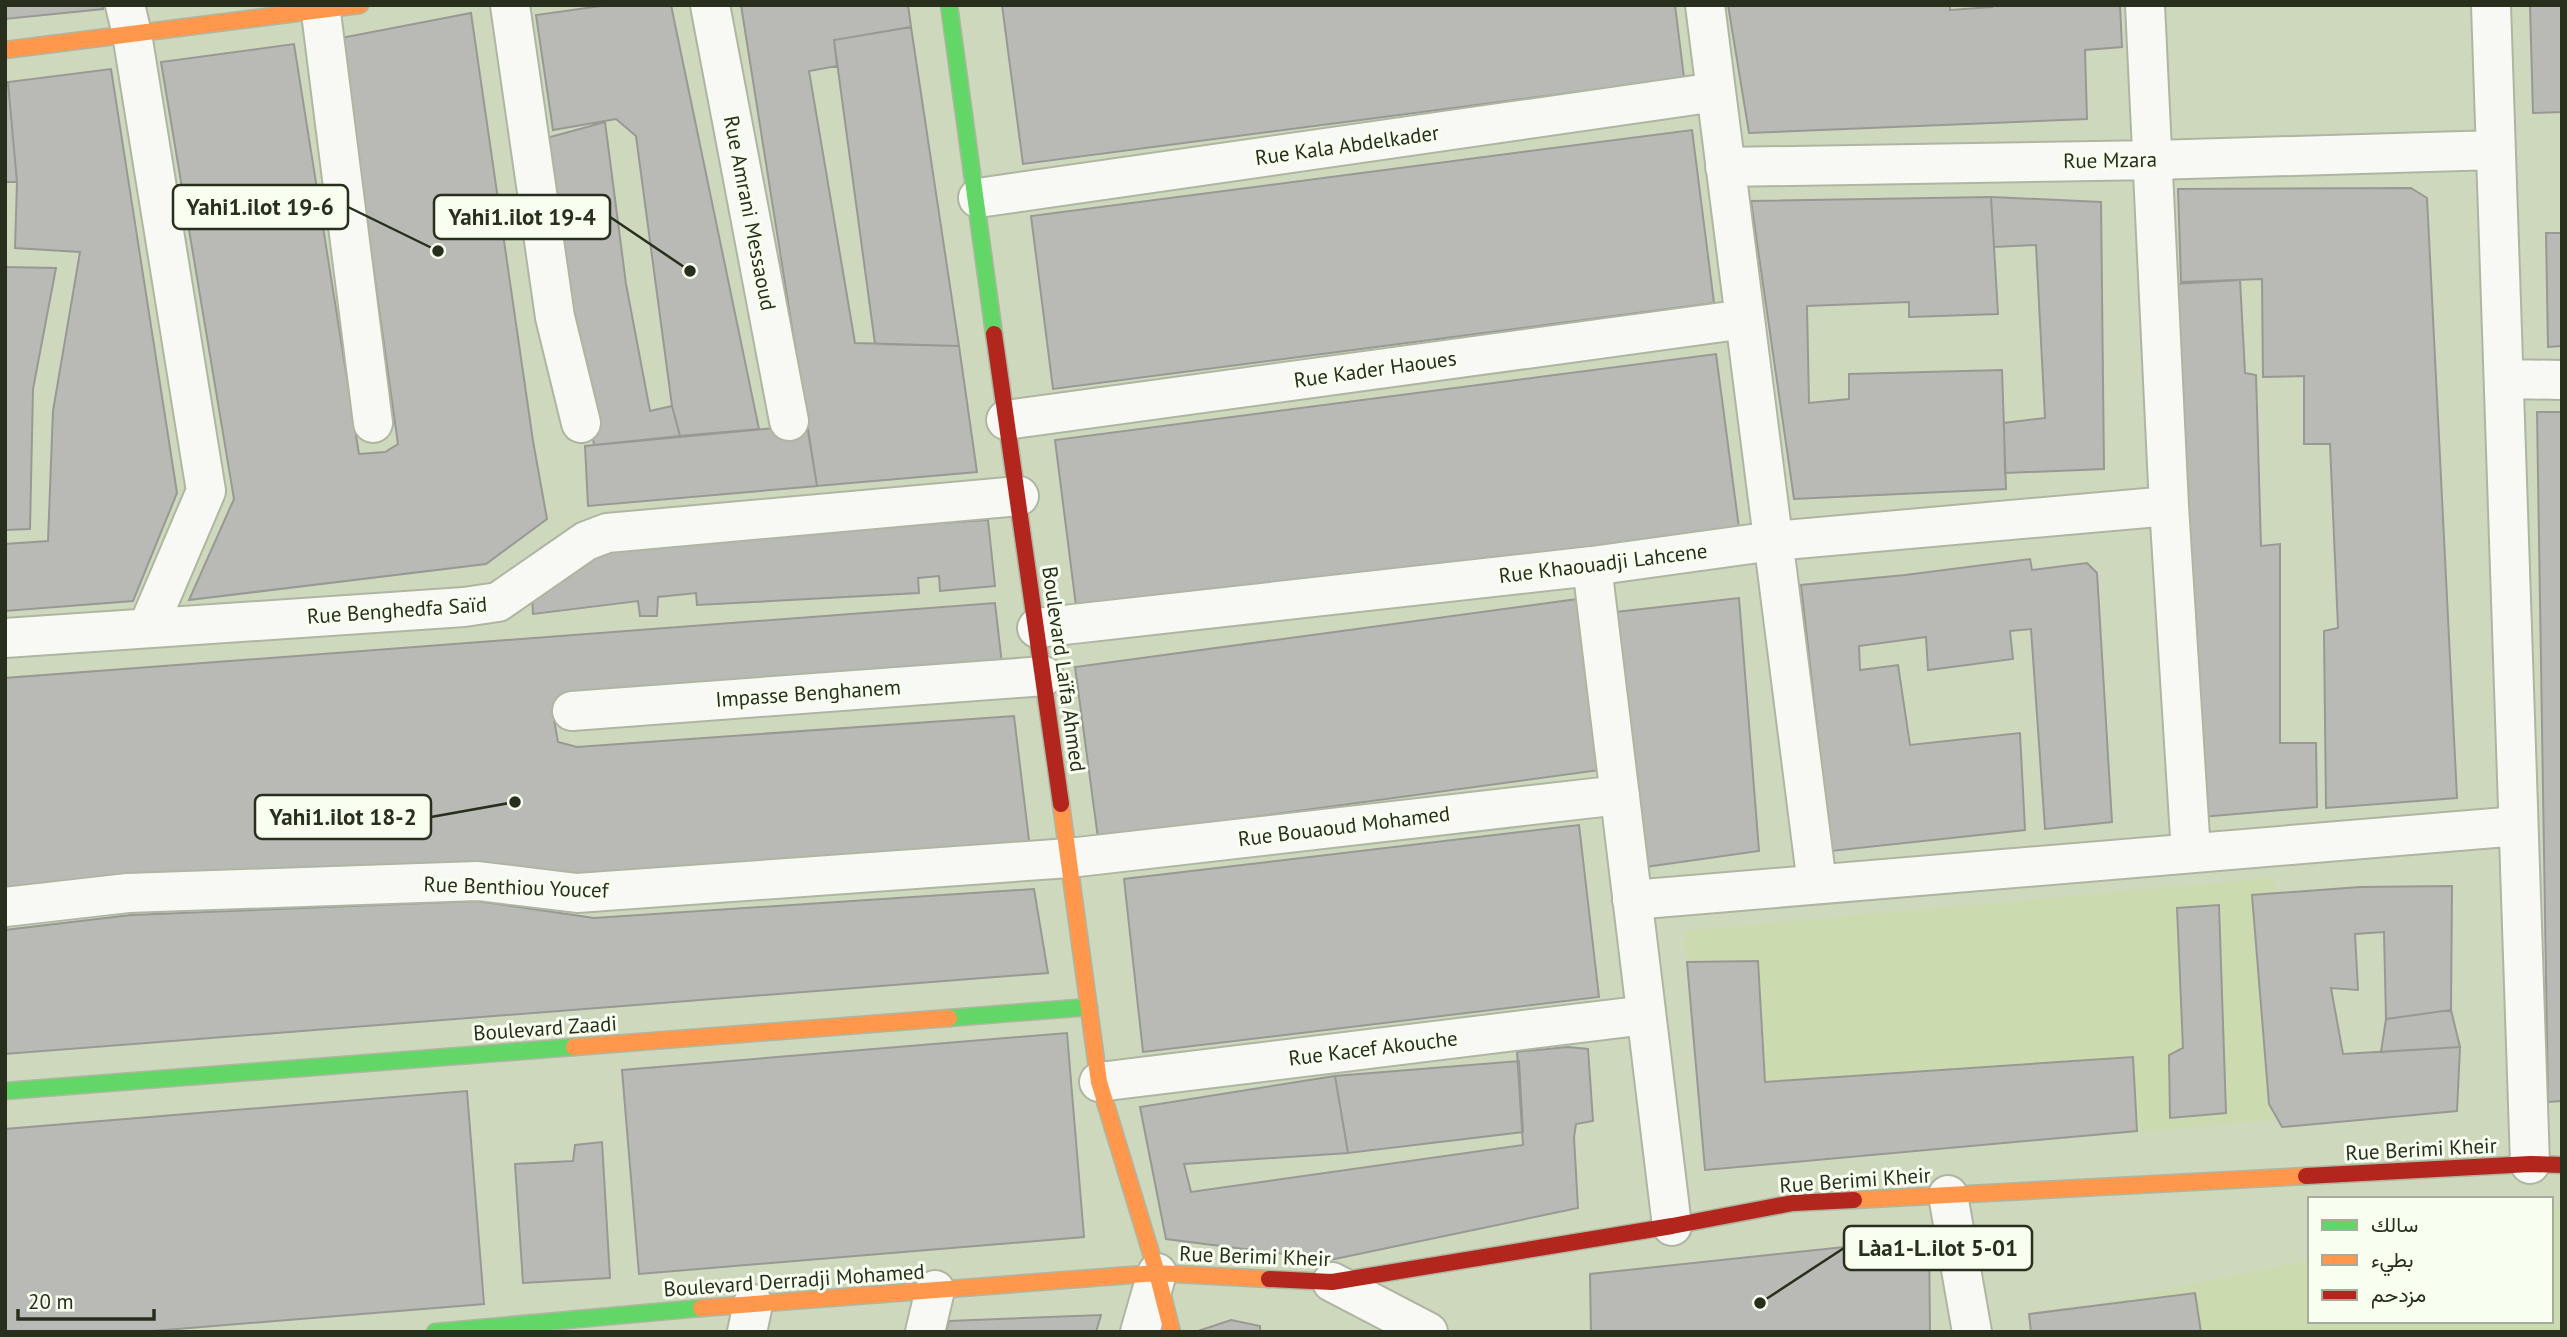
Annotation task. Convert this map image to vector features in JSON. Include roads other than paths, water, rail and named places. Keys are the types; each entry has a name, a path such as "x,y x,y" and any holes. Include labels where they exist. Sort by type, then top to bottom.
{"street":[{"path":"5,50 128,20 360,5"},
{"path":"510,5 555,317 581,423"},
{"name":"Rue Amrani Messaoud","path":"710,5 789,421"},
{"name":"Boulevard Laïfa Ahmed","path":"949,5 967,110 1006,420 1019,496 1099,1082 1157,1273 1172,1332"},
{"path":"1705,5 1817,884"},
{"path":"2145,5 2155,160 2169,506 2191,853"},
{"path":"2491,5 2518,826 2546,1165"},
{"path":"320,8 373,423"},
{"path":"128,20 206,491 148,627"},
{"name":"Rue Kala Abdelkader","path":"978,198 1716,92"},
{"name":"Rue Mzara","path":"1725,167 2155,160 2496,150"},
{"name":"Rue Kader Haoues","path":"1006,420 1745,319"},
{"path":"2504,379 2562,380"},
{"name":"Rue Benghedfa Saïd","path":"5,638 464,607 498,602 586,541 607,533 1019,496"},
{"name":"Rue Khaouadji Lahcene","path":"1037,628 1592,566 1773,541 2169,506"},
{"path":"1592,566 1672,1226"},
{"name":"Impasse Benghanem","path":"572,710 1044,676"},
{"name":"Rue Bouaoud Mohamed","path":"1069,858 1620,795"},
{"path":"1632,900 2518,826"},
{"name":"Rue Benthiou Youcef","path":"5,907 128,893 478,881 577,893 1069,858"},
{"name":"Boulevard Zaadi","path":"5,1091 1089,1007"},
{"name":"Rue Kacef Akouche","path":"1099,1082 1646,1015"},
{"name":"Rue Berimi Kheir","path":"1157,1273 1332,1282 1672,1226 1793,1203 2546,1165"},
{"path":"1948,1195 1972,1332"},
{"path":"1140,1332 1157,1273"},
{"name":"Boulevard Derradji Mohamed","path":"435,1332 750,1318 934,1290 1157,1273"},
{"path":"1332,1282 1428,1332"},
{"path":"925,1332 934,1290"}],"place":[{"name":"Yahi1.ilot 19-6","path":"438,251"},
{"name":"Yahi1.ilot 19-4","path":"690,271"},
{"name":"Yahi1.ilot 18-2","path":"515,802"},
{"name":"Làa1-L.ilot 5-01","path":"1760,1303"}]}
